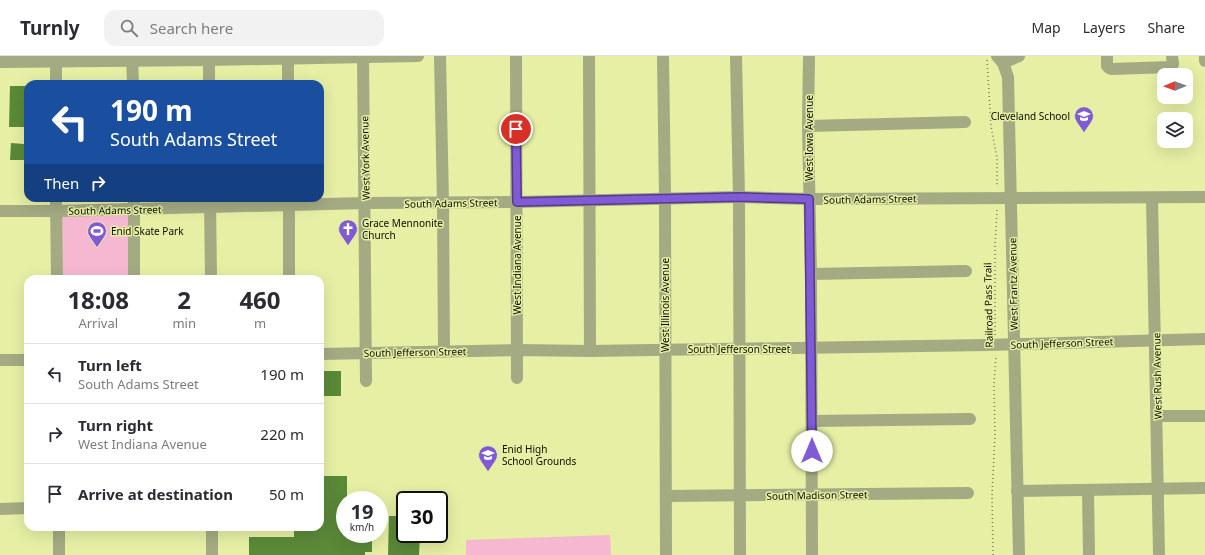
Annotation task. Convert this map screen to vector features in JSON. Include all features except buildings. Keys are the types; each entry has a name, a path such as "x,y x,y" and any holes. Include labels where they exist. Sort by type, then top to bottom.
{"street":[{"name":"West York Avenue","path":"364,56 366,381"},
{"path":"0,62 56,59 418,56"},
{"path":"440,56 444,352"},
{"name":"West Indiana Avenue","path":"516,56 517,378"},
{"path":"589,56 590,351"},
{"name":"West Illinois Avenue","path":"663,56 666,555"},
{"path":"736,56 739,197 738,349 740,555"},
{"name":"West Iowa Avenue","path":"809,56 808,126 812,421 812,555"},
{"path":"1000,59 1019,56"},
{"path":"1107,56 1107,66 1112,69 1171,67 1173,64 1172,56"},
{"path":"1205,56 1205,61"},
{"path":"132,58 133,80"},
{"path":"209,58 210,80"},
{"path":"288,58 288,80"},
{"path":"56,59 56,80"},
{"name":"West Frantz Avenue","path":"1000,59 1008,77 1019,555"},
{"path":"808,126 965,122"},
{"name":"South Adams Street","path":"0,210 56,211 134,204 289,202 443,203 739,197 809,199 1205,197"},
{"name":"West Rush Avenue","path":"1152,198 1158,416 1159,555"},
{"path":"56,202 57,275"},
{"path":"289,202 289,275"},
{"path":"210,203 211,275"},
{"path":"134,204 134,275"},
{"path":"810,274 966,271"},
{"name":"South Jefferson Street","path":"324,354 517,350 590,351 1014,345 1205,339"},
{"path":"0,360 24,360"},
{"path":"1158,416 1205,416"},
{"path":"812,421 970,419"},
{"path":"1017,492 1205,488"},
{"path":"1088,490 1089,555"},
{"name":"South Madison Street","path":"666,496 812,496 968,493"},
{"path":"0,508 24,508"},
{"path":"59,531 59,555"},
{"path":"212,531 212,555"}],"path":[{"name":"Railroad Pass Trail","path":"987,56 991,126 997,158 997,198 994,247 996,345 995,434 992,496 993,555"}],"shaded area":[{"name":"Enid Skate Park","path":"131,215 131,275 63,275 62,216"},
{"path":"610,535 611,555 466,555 466,540"}],"place":[{"name":"Cleveland School","path":"1084,133"},
{"name":"Grace Mennonite Church","path":"348,246"},
{"name":"Enid Skate Park","path":"97,248"},
{"name":"Enid High School Grounds","path":"488,472"}],"route":[{"path":"516,129 517,202 739,197 809,199 812,451"}]}
